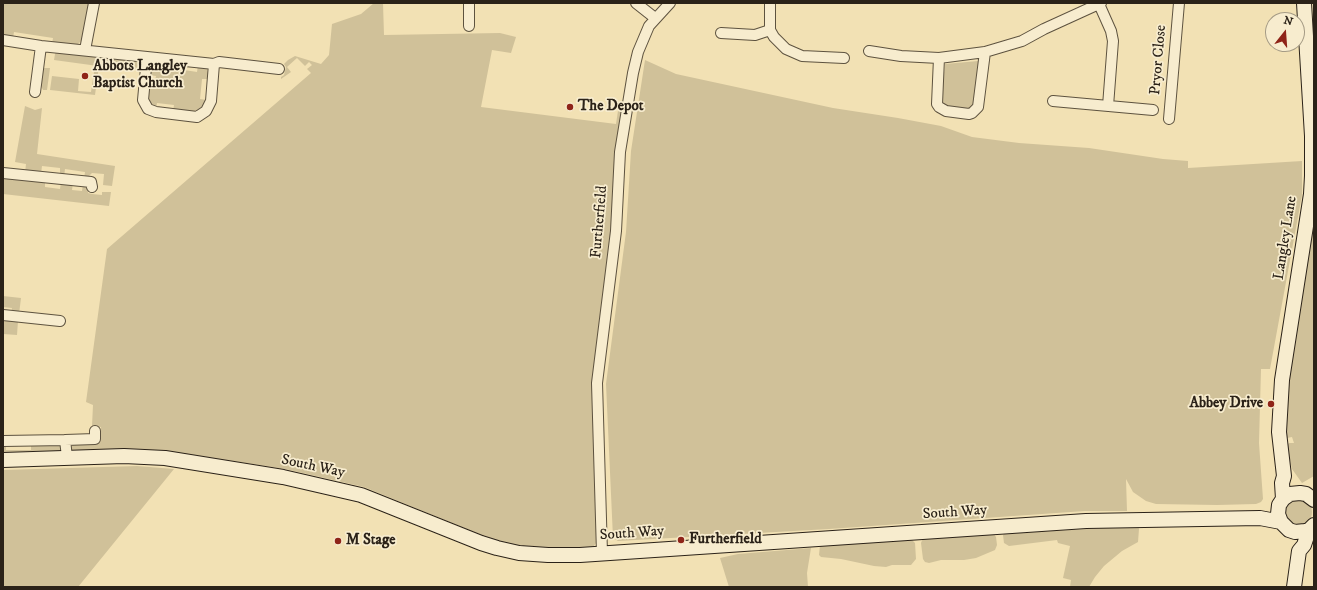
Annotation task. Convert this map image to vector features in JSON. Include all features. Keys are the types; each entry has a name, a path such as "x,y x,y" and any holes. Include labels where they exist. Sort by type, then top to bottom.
{"street":[{"path":"85,50 94,3"},
{"path":"469,3 469,26"},
{"path":"636,3 655,18"},
{"name":"Furtherfield","path":"602,553 597,383 616,230 620,152 633,73 638,52 649,26 670,3"},
{"path":"770,3 770,30 783,46 795,54 802,56 844,58"},
{"path":"868,51 901,56 939,58 985,52 1022,42 1044,29 1100,3 1111,31 1113,41 1108,106"},
{"name":"Pryor Close","path":"1169,119 1179,3"},
{"name":"Langley Lane","path":"1285,526 1278,514 1284,476 1279,432 1282,380 1311,194 1312,176 1310,29 1304,3"},
{"path":"721,33 755,35 770,30"},
{"path":"3,40 41,46 214,64 219,62 279,69"},
{"path":"35,92 41,46"},
{"path":"939,58 937,104 939,107 946,110 969,114 978,108 985,52"},
{"path":"147,57 143,100 145,106 156,112 197,117 202,115 209,107 211,101 214,64"},
{"path":"1053,102 1153,110"},
{"path":"3,173 92,182"},
{"path":"3,315 60,321"},
{"path":"3,441 95,440 95,431"},
{"path":"65,440 67,457"},
{"name":"South Way","path":"3,460 124,456 165,458 283,477 361,495 480,543 519,553 548,555 602,553 1086,521 1260,518 1301,532 1312,527"},
{"path":"1284,476 1291,481 1300,493"},
{"path":"1260,518 1290,494 1306,494 1314,500"},
{"path":"1285,526 1299,552"},
{"path":"1294,587 1299,552 1304,545 1312,527"}],"shaded area":[{"path":"3,3 90,3 83,39 77,45 52,44 53,38 14,32 13,38 6,36 3,34"},
{"path":"374,3 383,3 384,35 500,33 516,37 511,53 492,50 481,107 616,124 619,104 624,108 613,230 594,384 597,542 593,547 550,549 516,546 486,537 364,487 285,469 187,454 73,452 71,450 71,445 74,443 100,443 101,427 92,426 93,405 86,402 107,249 311,73 307,69 312,65 309,62 305,66 297,58 287,67 291,72 281,79 284,75 286,67 284,64 288,60 295,56 321,64 329,55 332,24 361,14"},
{"path":"56,52 100,58 95,95 50,90 52,76 79,79 78,91 91,92 94,72 97,72 98,66 54,60"},
{"path":"105,58 138,62 141,65 142,70 104,66"},
{"path":"645,60 676,74 833,108 941,126 972,137 1019,143 1089,148 1163,159 1188,161 1188,168 1302,161 1302,195 1270,369 1261,369 1259,443 1263,499 1261,502 1256,504 1217,505 1156,504 1146,501 1133,492 1126,479 1127,511 1085,511 829,529 618,541 613,538 606,384 626,232 631,151"},
{"path":"978,61 980,65 973,108 970,110 945,108 941,102 945,64"},
{"path":"153,62 179,63 178,69 197,72 198,65 207,68 209,79 202,79 200,99 207,100 204,107 197,113 173,111 174,105 157,103 156,109 152,107 146,99 147,85 154,86 156,76 149,75 151,64"},
{"path":"50,68 47,90 43,90 40,84 42,69"},
{"path":"25,106 35,110 42,108 37,154 115,166 112,186 103,185 104,174 92,173 84,179 85,172 65,169 64,177 60,176 60,168 42,166 41,174 25,173 26,164 15,162"},
{"path":"3,176 45,180 45,187 60,189 61,182 73,183 72,190 82,191 83,184 88,187 88,193 102,195 102,192 111,192 109,206 3,194"},
{"path":"1314,224 1314,476 1302,483 1292,469 1287,446 1289,443 1294,443 1292,437 1287,438 1286,420 1288,389 1295,333"},
{"path":"3,296 21,298 19,314 11,313 12,308 3,307"},
{"path":"3,317 18,321 17,335 3,334"},
{"path":"31,444 60,444 61,450 59,453 3,455 3,445 6,445 6,450 31,450"},
{"path":"137,466 174,469 78,587 3,587 3,470"},
{"path":"1299,499 1309,502 1312,512 1309,522 1299,525 1289,522 1286,512 1289,502"},
{"path":"1138,526 1138,542 1122,551 1104,566 1089,587 1070,587 1071,580 1063,578 1070,546 1058,543 1057,540 1009,546 1004,543 1003,535 1004,534"},
{"path":"993,533 996,537 997,545 995,550 976,558 964,560 941,560 929,563 925,562 923,559 921,543 923,538"},
{"path":"911,539 915,543 916,559 911,565 892,565 886,567 874,566 841,559 821,557 819,555 820,545"},
{"path":"811,548 807,573 808,587 729,587 720,558 738,554"}],"place":[{"name":"Abbots Langley Baptist Church","path":"85,76"},
{"name":"The Depot","path":"570,107"},
{"name":"Abbey Drive","path":"1271,404"},
{"name":"Furtherfield","path":"681,540"},
{"name":"M Stage","path":"338,541"}]}
